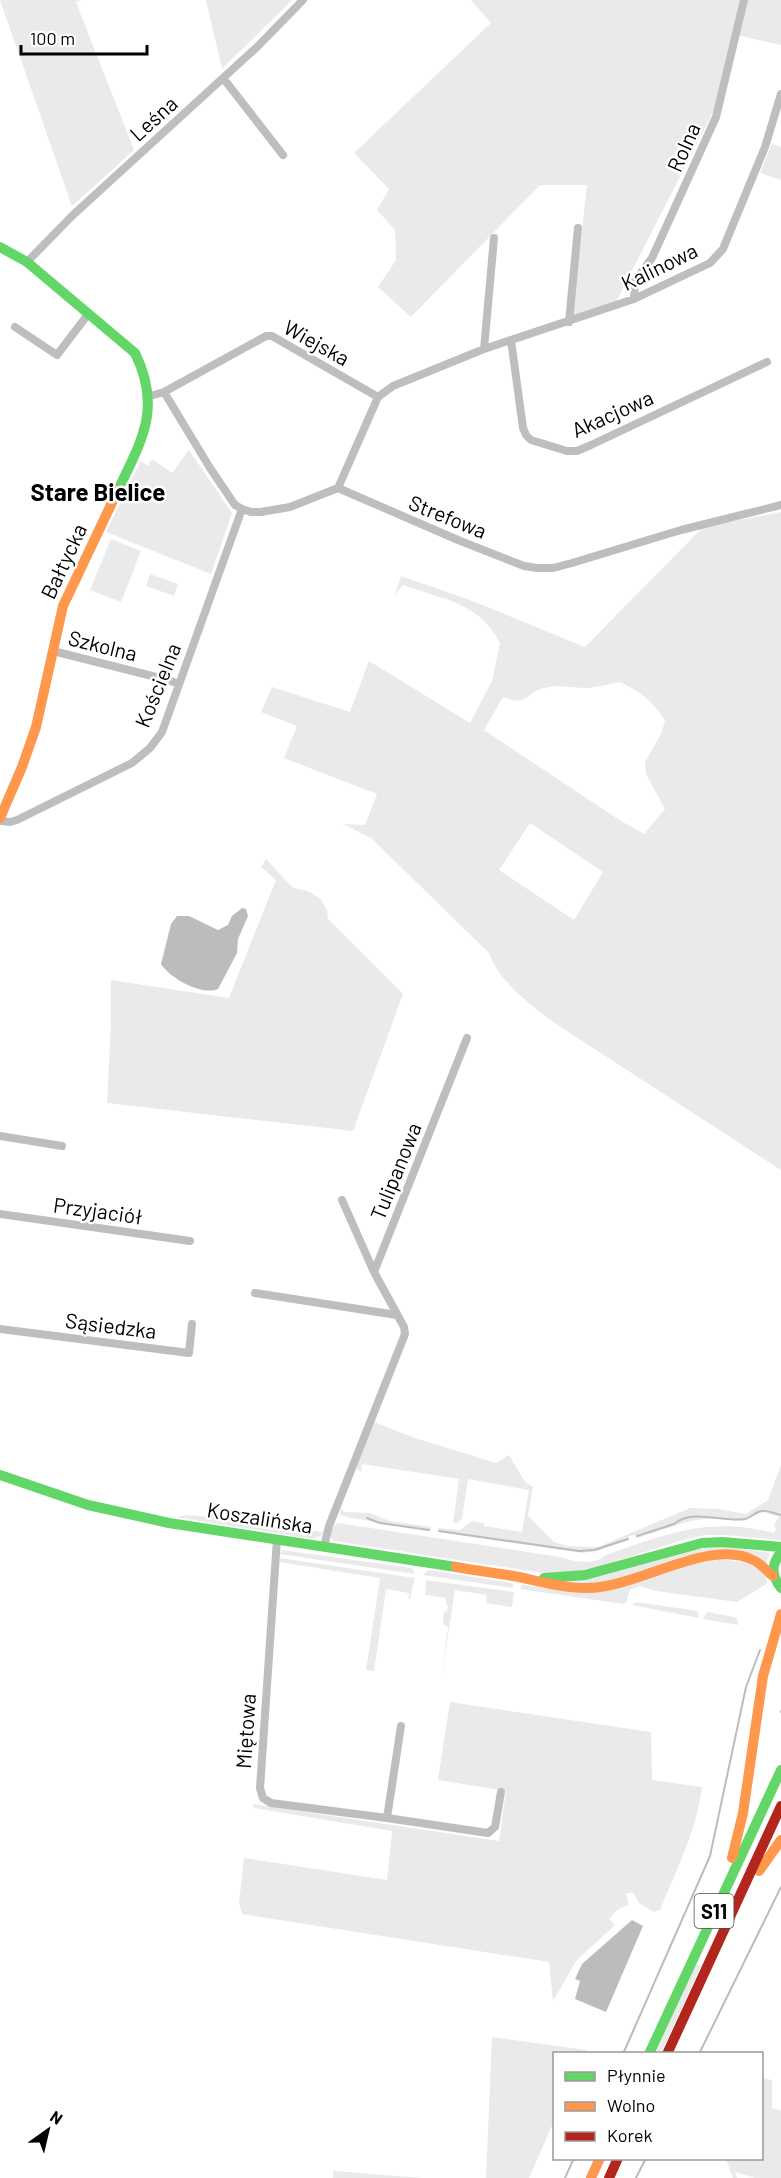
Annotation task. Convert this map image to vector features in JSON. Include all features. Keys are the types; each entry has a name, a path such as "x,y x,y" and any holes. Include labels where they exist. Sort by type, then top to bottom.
{"main road":[{"name":"Bałtycka","path":"0,247 27,262 135,353 142,367 150,396 150,410 143,438 63,606 39,716 0,819"},
{"name":"Koszalińska","path":"0,1475 82,1503 120,1513 519,1577 569,1588 598,1588 632,1581 698,1557 728,1555 753,1561 773,1576"},
{"name":"Koszalińska","path":"519,1577 552,1578 591,1575 702,1543 737,1542 772,1548 781,1547"},
{"path":"781,1552 772,1566 773,1576 781,1588"},
{"path":"714,1911 736,1843 762,1678 781,1614"},
{"name":"S11","path":"650,2052 781,1770"},
{"name":"S11","path":"669,2052 781,1806"},
{"path":"729,1918 781,1840"},
{"path":"591,2178 599,2160"},
{"path":"609,2178 617,2160"}],"street":[{"name":"Leśna","path":"27,262 78,211 223,78 303,0"},
{"name":"Rolna","path":"634,299 635,281 652,258 716,117 744,0"},
{"path":"223,78 283,155"},
{"name":"Kalinowa","path":"378,397 393,386 484,350 634,299 710,263 723,249 765,147 781,94"},
{"path":"569,322 578,228"},
{"path":"484,350 494,238"},
{"path":"15,327 57,355 89,313"},
{"name":"Wiejska","path":"150,396 164,392 266,336 272,336 378,397"},
{"name":"Akacjowa","path":"511,340 523,428 526,435 531,440 567,451 577,451 591,445 766,362"},
{"path":"164,392 235,505 242,509 261,512 290,507 338,488 378,397"},
{"name":"Strefowa","path":"338,488 458,540 524,566 537,568 553,568 689,528 781,505"},
{"name":"Kościelna","path":"0,819 10,822 17,820 132,763 150,748 162,732 242,509"},
{"name":"Szkolna","path":"53,651 179,684"},
{"name":"Tulipanowa","path":"374,1272 467,1038"},
{"path":"0,1136 62,1146"},
{"path":"324,1547 329,1526 405,1334 342,1200"},
{"name":"Przyjaciół","path":"0,1214 190,1241"},
{"path":"255,1293 397,1314"},
{"name":"Sąsiedzka","path":"0,1329 189,1353 192,1324"},
{"name":"Miętowa","path":"277,1539 260,1788 263,1798 271,1803 488,1833 495,1827 501,1792"},
{"path":"387,1818 401,1726"}],"shaded area":[{"path":"0,0 81,0 76,2 134,150 72,206"},
{"path":"206,0 292,0 222,69"},
{"path":"471,0 781,0 781,45 732,34 714,110 616,302 573,315 587,185 540,185 411,317 378,287 396,260 395,230 377,210 389,189 354,153 491,23"},
{"path":"772,144 781,147 781,180 760,173"},
{"path":"189,450 232,513 211,574 106,532 141,461 148,466 152,459 172,473"},
{"path":"781,512 781,1170 553,1022 525,1000 507,983 489,953 371,838 343,824 365,825 377,794 284,758 297,726 261,712 272,687 350,712 369,661 470,723 492,681 500,643 481,618 458,604 403,585 395,595 401,576 470,600 585,647 701,529","holes":["620,682 646,697 665,721 661,734 645,762 646,774 665,809 644,834 484,730 503,697 518,701 538,690 550,687 587,688","530,823 603,872 574,920 499,870"]},
{"path":"111,539 141,551 121,602 90,590"},
{"path":"150,574 178,584 174,596 146,586"},
{"path":"266,859 293,888 308,891 321,899 327,910 328,919 403,994 353,1131 107,1103 111,980 229,998 276,880 261,867"},
{"path":"242,908 246,909 248,916 238,939 237,953 218,989 211,991 195,988 171,975 161,964 171,924 177,916 189,916 218,930 228,925 232,916"},
{"path":"374,1422 415,1438 496,1463 509,1455 525,1482 533,1487 528,1516 554,1542 567,1546 598,1547 690,1508 719,1509 746,1514 768,1500 781,1465 781,1540 706,1535 686,1539 591,1569 543,1573 332,1540 332,1530 338,1523 590,1562 649,1540 688,1530 729,1526 774,1533 776,1530 774,1525 779,1517 763,1512 743,1520 712,1518 690,1521 637,1538 635,1535 629,1536 629,1540 597,1551 582,1553 438,1532 438,1528 460,1530 472,1521 484,1523 484,1526 522,1532 529,1490 468,1479 462,1518 459,1522 453,1523 459,1479 362,1464 361,1472 356,1468"},
{"path":"341,1508 344,1512 370,1513 390,1521 431,1527 430,1531 346,1517 340,1514"},
{"path":"187,1515 235,1519 323,1532 321,1536 313,1539 176,1517"},
{"path":"723,1546 770,1553 766,1563 755,1556 707,1551 674,1559 636,1576 589,1585 569,1581 690,1550"},
{"path":"282,1550 412,1568 415,1574 280,1554"},
{"path":"280,1558 415,1578 408,1599 409,1593 386,1589 374,1671 366,1670 380,1578 279,1562"},
{"path":"720,1560 741,1562 755,1567 765,1576 767,1582 737,1602 656,1591 640,1586 630,1590 626,1603 623,1604 520,1589 522,1585 562,1590"},
{"path":"428,1570 511,1583 513,1588 423,1575"},
{"path":"426,1580 514,1592 512,1607 486,1603 487,1595 455,1590 441,1681 448,1627 443,1624 444,1611 447,1612 448,1605 446,1605 446,1598 425,1595"},
{"path":"636,1602 698,1611 699,1618 632,1605"},
{"path":"707,1612 737,1618 738,1625 703,1619"},
{"path":"450,1702 651,1732 652,1780 702,1787 691,1835 660,1910 654,1912 640,1904 633,1892 626,1894 629,1904 617,1910 609,1919 615,1925 576,1961 553,2001 549,1962 242,1914 239,1903 244,1858 387,1880 392,1831 254,1808 253,1804 499,1841 506,1791 438,1780"},
{"path":"632,1920 643,1926 606,2012 575,1999 580,1981 575,1979 582,1964"},
{"path":"696,1964 701,1966 661,2052 656,2052"},
{"path":"492,2037 586,2050 585,2052 553,2052 553,2123 529,2178 486,2178"},
{"path":"763,2078 772,2080 772,2108 781,2111 781,2178 755,2178 735,2172 737,2178 733,2178 726,2160 763,2160"},
{"path":"334,2171 422,2178 333,2178"}],"waterway":[{"path":"637,1536 690,1517 736,1520 745,1519 764,1511 781,1515"},
{"path":"367,1518 380,1523 429,1530"},
{"path":"439,1531 579,1551 594,1550 628,1539"},
{"path":"624,2052 710,1856 746,1687 760,1650"},
{"path":"700,2052 781,1887"},
{"path":"565,2178 573,2160"},
{"path":"636,2178 645,2160"}],"traffic: fast":[{"path":"0,247 27,262 135,353 143,373 148,407 141,439 118,490"},
{"path":"0,1475 88,1505 169,1523 456,1567"},
{"path":"544,1578 585,1575 702,1543 722,1542 781,1547"},
{"path":"781,1552 774,1566 775,1579 781,1588"},
{"path":"650,2052 781,1770"}],"traffic: slow":[{"path":"0,818 36,727 63,606 118,490"},
{"path":"456,1567 561,1586 587,1588 607,1586 696,1559 717,1555 737,1555 755,1561 773,1576"},
{"path":"732,1858 743,1813 763,1676 781,1614"},
{"path":"759,1871 781,1840"},
{"path":"591,2178 599,2160"}],"traffic: jam":[{"path":"668,2052 781,1806"},
{"path":"609,2178 617,2160"}],"district":[{"name":"Stare Bielice","path":"98,491"}]}
